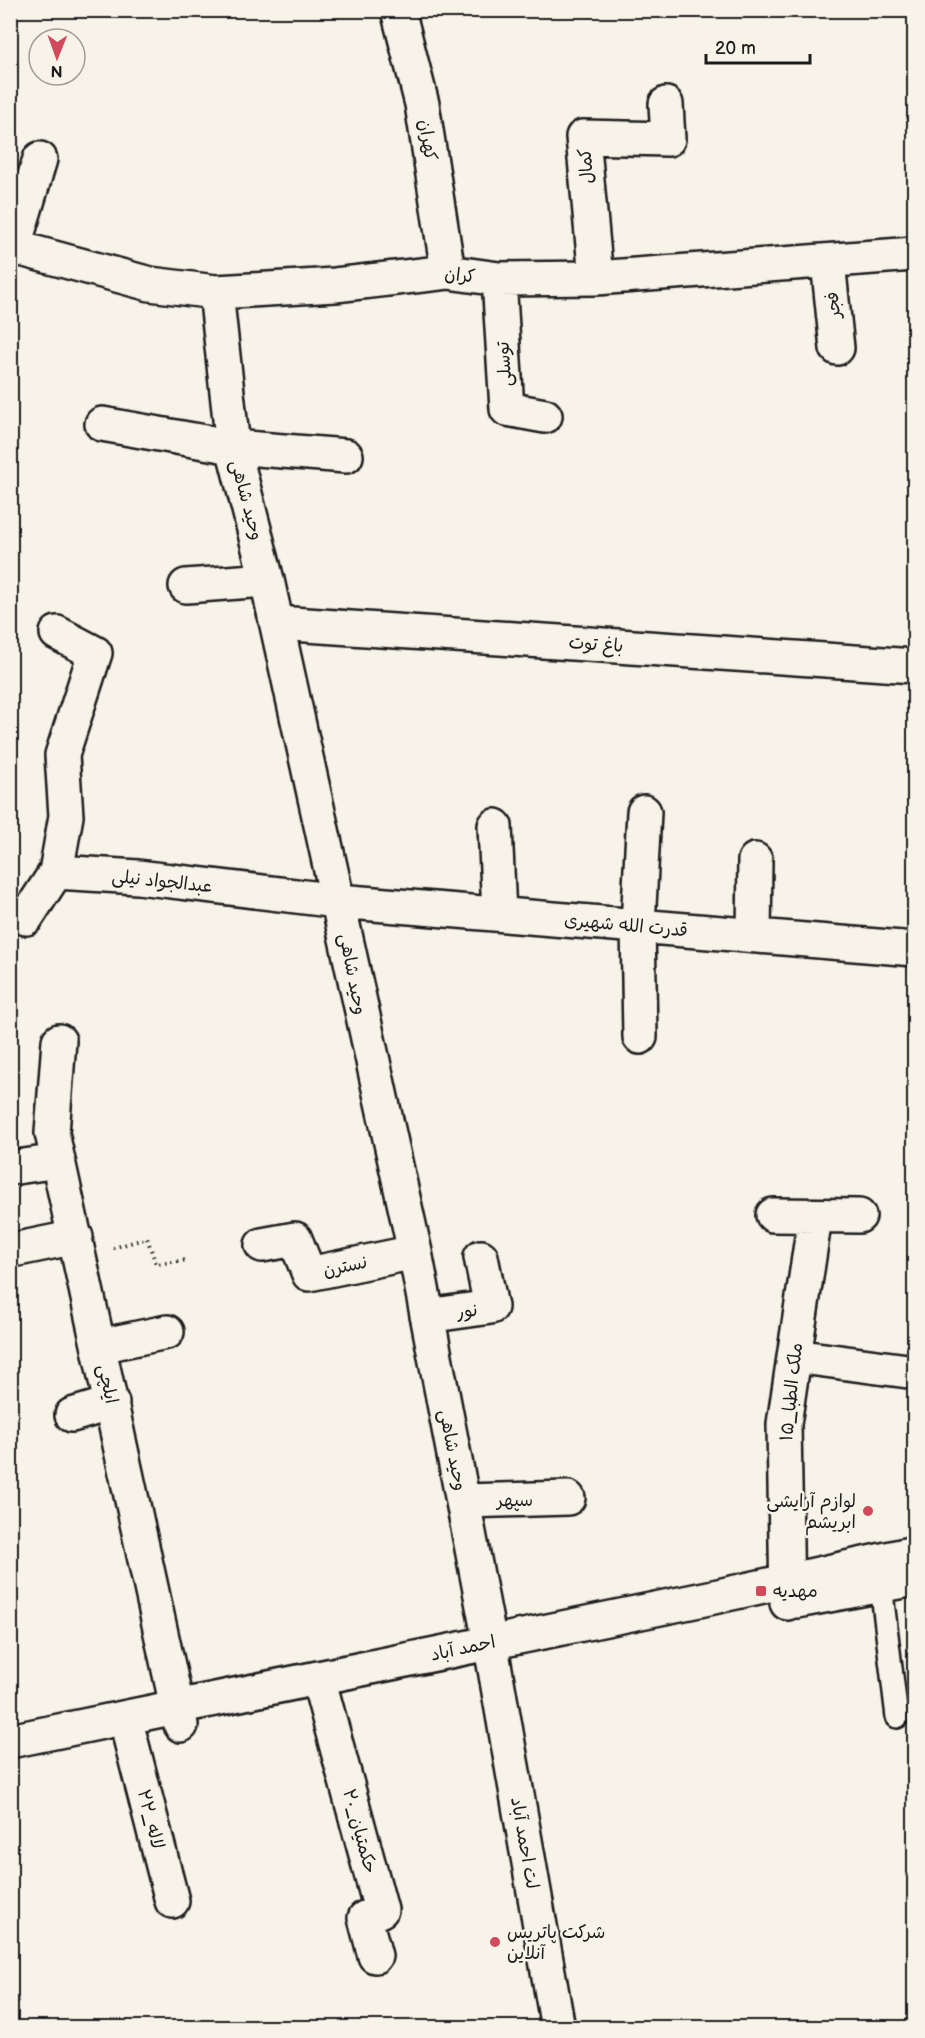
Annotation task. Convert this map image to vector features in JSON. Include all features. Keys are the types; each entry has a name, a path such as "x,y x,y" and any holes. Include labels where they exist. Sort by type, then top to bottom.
{"street":[{"name":"کهران","path":"398,10 422,104 448,272"},
{"name":"کمال","path":"596,278 583,137 668,139 666,104"},
{"path":"12,246 40,159"},
{"name":"کران","path":"12,246 150,284 216,292 335,285 448,272 499,279 596,278 915,254"},
{"name":"فجر","path":"828,262 837,348"},
{"name":"توسلی","path":"499,279 507,409 546,416"},
{"name":"وحید شاهی","path":"216,292 233,447 277,623 415,1252 492,1650"},
{"path":"102,424 233,447 346,456"},
{"path":"186,586 267,580"},
{"name":"باغ توت","path":"277,623 915,666"},
{"path":"10,912 26,918 56,872 66,816 62,756 95,654 57,633"},
{"path":"640,1037 638,926 644,812"},
{"path":"495,826 499,914"},
{"path":"754,935 755,860"},
{"name":"عبدالجواد نیلی","path":"56,872 138,877 338,901"},
{"name":"قدرت الله شهیری","path":"338,901 915,949"},
{"name":"ایلچی","path":"58,1041 52,1133 179,1716"},
{"path":"10,1168 58,1161"},
{"path":"773,1215 859,1216"},
{"name":"۱۵_ملک الطبا","path":"786,1592 784,1424 815,1217"},
{"name":"نسترن","path":"262,1245 295,1239 309,1274 415,1252"},
{"path":"18,1249 78,1247"},
{"name":"نور","path":"427,1316 491,1307 481,1257"},
{"path":"99,1346 167,1332"},
{"path":"794,1356 908,1371"},
{"path":"72,1415 112,1403"},
{"name":"سپهر","path":"463,1501 568,1498"},
{"name":"احمد آباد","path":"10,1762 130,1737 179,1716 492,1650 786,1592 915,1553"},
{"name":"احمد آباد","path":"786,1592 881,1585 915,1579"},
{"name":"احمد آباد","path":"10,1741 323,1696 492,1650"},
{"name":"لت احمد آباد","path":"492,1650 558,2028"},
{"name":"۲۰_حکمتیان","path":"323,1696 381,1910 365,1918 375,1956"},
{"name":"۲۲_لاله","path":"130,1737 172,1901"}],"lane":[{"path":"881,1585 897,1717"}],"path":[{"path":"78,1247 147,1238 156,1264 188,1260"}],"place":[{"name":"لوازم آرایشی ابریشم","path":"868,1511"},
{"name":"مهدیه","path":"761,1591"},
{"name":"شرکت پاتریس آنلاین","path":"495,1942"}]}
